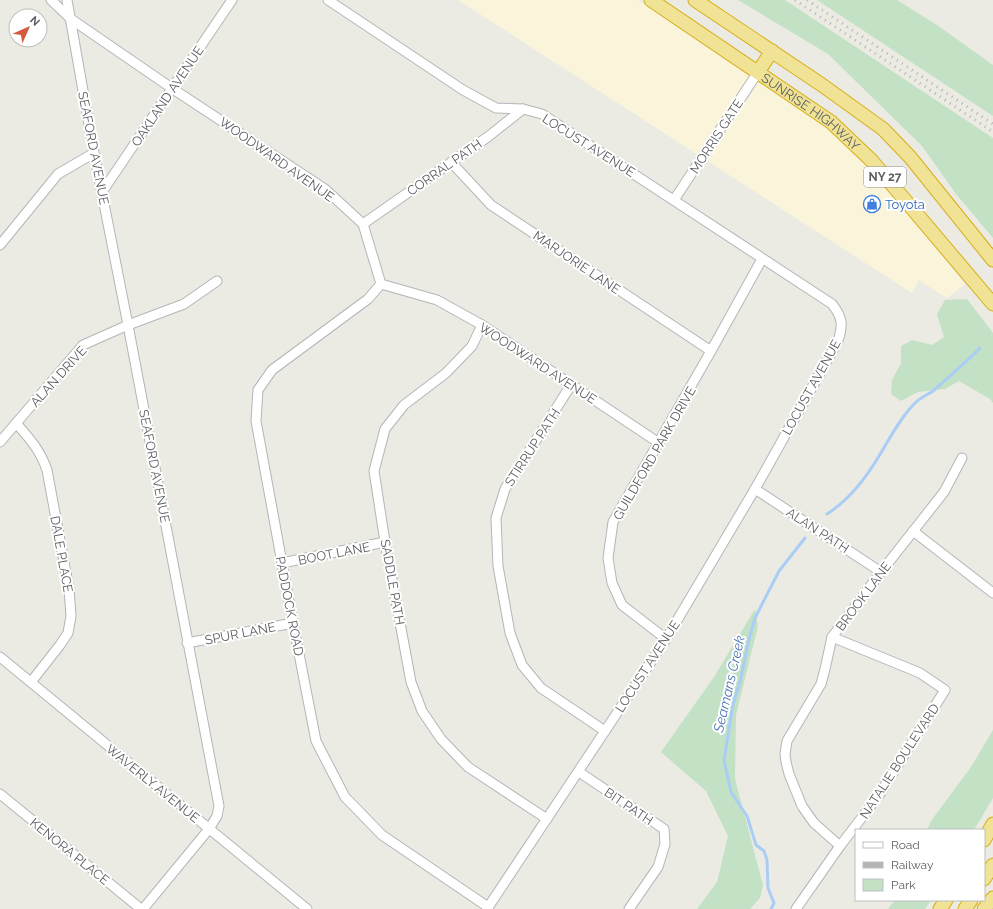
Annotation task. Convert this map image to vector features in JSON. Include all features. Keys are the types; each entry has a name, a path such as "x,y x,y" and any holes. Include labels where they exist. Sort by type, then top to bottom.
{"highway":[{"name":"SUNRISE HIGHWAY","path":"651,0 831,122 872,161 993,304"},
{"name":"SUNRISE HIGHWAY","path":"695,0 822,85 883,129 910,157 993,260"},
{"path":"758,72 772,51"},
{"path":"955,211 993,245"},
{"path":"985,838 993,824"},
{"path":"985,877 993,865"},
{"path":"984,909 993,898"}],"street":[{"name":"WOODWARD AVENUE","path":"50,0 71,19 325,189 363,224"},
{"name":"SEAFORD AVENUE","path":"67,0 94,153 219,806 217,816 209,829 142,909"},
{"name":"OAKLAND AVENUE","path":"102,192 232,0"},
{"name":"LOCUST AVENUE","path":"328,0 463,90 496,108 523,109 542,114 832,304 839,313 842,328 838,341 755,489 666,639 488,908"},
{"name":"MORRIS GATE","path":"674,200 758,72"},
{"name":"CORRAL PATH","path":"363,224 523,109"},
{"path":"0,245 58,174 94,153"},
{"name":"MARJORIE LANE","path":"451,162 491,205 711,351"},
{"path":"363,224 381,284"},
{"name":"GUILDFORD PARK DRIVE","path":"666,639 622,605 612,583 608,558 613,522 762,259"},
{"name":"ALAN DRIVE","path":"0,442 84,345 128,325 184,304 217,281"},
{"name":"WOODWARD AVENUE","path":"381,284 437,300 482,325 659,443"},
{"name":"PADDOCK ROAD","path":"381,284 368,299 272,370 258,390 256,421 316,741 345,798 382,835 488,908"},
{"name":"SADDLE PATH","path":"482,325 472,346 446,373 404,405 385,429 374,471 385,542 411,682 422,711 441,739 468,767 547,819"},
{"name":"STIRRUP PATH","path":"571,385 504,489 496,518 498,566 510,633 522,665 542,688 605,731"},
{"name":"DALE PLACE","path":"16,423 34,443 47,470 69,589 71,616 68,633 60,646 31,682"},
{"name":"BROOK LANE","path":"840,846 814,823 802,806 789,774 785,754 787,741 820,684 832,637 944,492 962,458"},
{"name":"ALAN PATH","path":"755,489 881,572"},
{"path":"913,531 993,593"},
{"name":"BOOT LANE","path":"282,563 385,542"},
{"name":"SPUR LANE","path":"188,643 293,623"},
{"name":"NATALIE BOULEVARD","path":"796,909 840,846 880,795 944,690 920,673 832,637"},
{"name":"WAVERLY AVENUE","path":"0,657 307,909"},
{"name":"BIT PATH","path":"579,772 664,829 665,844 658,867 629,909"},
{"name":"KENORA PLACE","path":"0,794 142,909"}],"shaded area":[{"path":"458,0 638,0 829,128 878,175 965,284 947,298 919,280 912,293"}],"green space":[{"path":"738,0 785,0 993,138 993,238 956,194 922,146 828,54"},
{"path":"817,0 897,0 937,25 993,65 993,116"},
{"path":"967,299 993,333 993,403 990,399 959,381 945,389 918,392 901,401 891,394 892,380 901,363 901,346 912,340 932,345 944,337 937,314 945,300"},
{"path":"755,609 758,626 736,715 735,779 763,885 760,898 750,909 697,909 717,882 728,836 706,791 661,752 714,677"},
{"path":"993,730 993,798 975,829 927,829 931,821 971,767"},
{"path":"894,901 930,901 925,909 888,909"}],"waterway":[{"name":"Seamans Creek","path":"827,514 843,502 863,480 900,422 915,403 933,391 980,348"},
{"name":"Seamans Creek","path":"771,909 774,903 768,888 767,860 764,851 756,845 747,816 731,792 724,760 733,704 740,682 755,618 779,571 805,538"}],"railway":[{"path":"795,0 993,132"},
{"path":"807,0 993,124"}],"place":[{"name":"Toyota","path":"872,204"}]}
